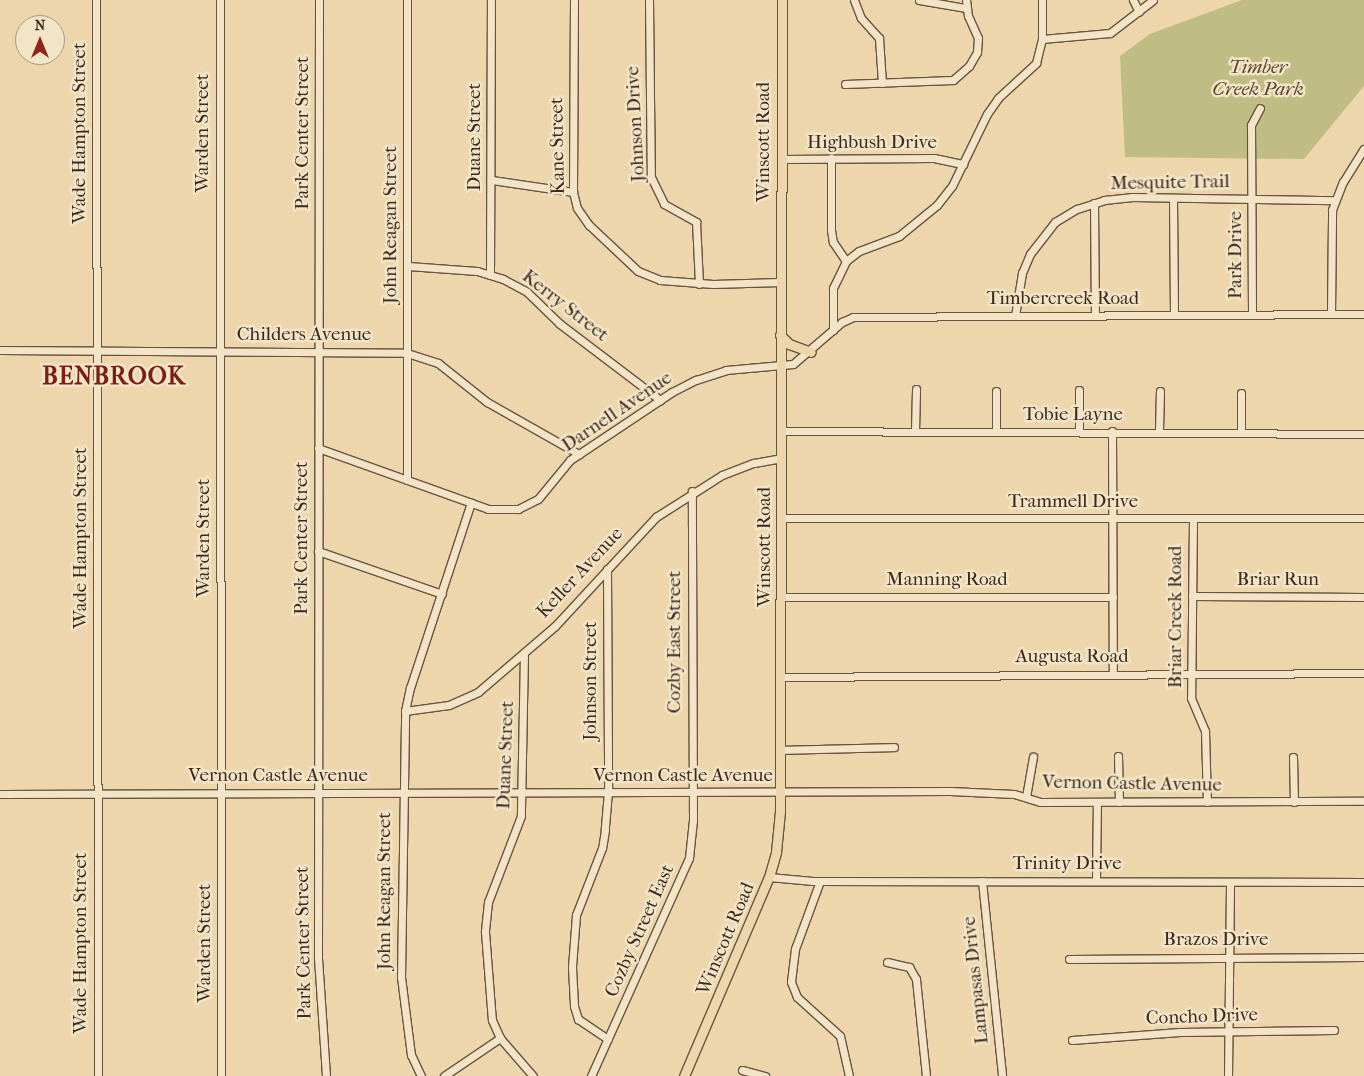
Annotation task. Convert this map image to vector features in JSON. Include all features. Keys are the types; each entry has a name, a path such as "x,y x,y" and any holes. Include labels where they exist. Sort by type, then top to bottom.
{"main road":[{"name":"Winscott Road","path":"684,1076 769,877 776,852 781,792 780,282 782,0"},
{"path":"780,335 789,344 811,352"}],"street":[{"name":"Wade Hampton Street","path":"96,0 98,1076"},
{"name":"Warden Street","path":"220,0 221,1076"},
{"name":"Park Center Street","path":"318,0 318,958 326,1076"},
{"name":"John Reagan Street","path":"407,0 407,480"},
{"name":"Duane Street","path":"490,275 492,180 491,0"},
{"name":"Kane Street","path":"574,0 574,192 577,208 589,225 638,271 660,280 699,284 780,282"},
{"name":"Johnson Drive","path":"649,0 651,177 664,204 696,222 699,284"},
{"path":"854,0 861,18 879,38 882,83"},
{"path":"845,84 949,81 958,77 977,52 975,28 966,4 918,0"},
{"path":"832,330 833,288 846,261 859,251 899,236 914,226 947,192 963,164 973,140 998,98 1036,63 1042,39 1042,0"},
{"path":"1132,0 1139,12"},
{"path":"1042,39 1110,33 1153,0"},
{"name":"Park Drive","path":"1252,313 1251,125 1260,108"},
{"path":"1331,314 1330,230 1335,200 1343,182 1364,149"},
{"path":"830,158 830,230 833,242 846,261"},
{"name":"Highbush Drive","path":"781,160 934,158 963,164"},
{"path":"492,180 574,192"},
{"name":"Mesquite Trail","path":"1015,316 1022,273 1030,254 1055,222 1094,203 1125,198 1335,200"},
{"path":"1173,198 1174,314"},
{"path":"1094,203 1095,315"},
{"name":"Kerry Street","path":"408,266 461,268 490,275 527,292 560,324 660,400"},
{"name":"Timbercreek Road","path":"780,366 793,364 811,352 842,322 864,315 1364,314"},
{"name":"Childers Avenue","path":"0,350 220,350 407,353 438,363 487,402 579,454"},
{"name":"Darnell Avenue","path":"318,448 471,503 502,511 528,505 543,494 555,476 579,454 660,400 712,374 780,366"},
{"path":"915,431 916,389"},
{"path":"1079,390 1079,432"},
{"path":"996,391 996,432"},
{"path":"1160,391 1160,431"},
{"path":"1241,432 1242,393"},
{"name":"Tobie Layne","path":"781,431 1160,431 1364,434"},
{"path":"1112,431 1113,673"},
{"name":"Keller Avenue","path":"405,711 440,707 468,697 491,683 524,653 607,570 656,517 692,491 738,468 781,458"},
{"name":"Cozby East Street","path":"692,491 692,792"},
{"name":"John Reagan Street","path":"421,1076 411,1056 401,977 402,793 405,711 410,688 471,503"},
{"name":"Trammell Drive","path":"781,518 1364,518"},
{"name":"Briar Creek Road","path":"1193,519 1191,698 1205,731 1207,802"},
{"path":"318,552 442,594"},
{"name":"Johnson Street","path":"607,570 608,792 602,848 572,930 572,967 574,1006 578,1019 608,1039"},
{"name":"Briar Run","path":"1192,596 1364,597"},
{"name":"Manning Road","path":"781,597 1113,597"},
{"name":"Duane Street","path":"524,653 523,793 514,840 494,884 486,916 490,1007 500,1038 533,1076"},
{"name":"Augusta Road","path":"781,677 1113,673 1364,673"},
{"path":"781,750 894,748"},
{"path":"1118,756 1119,802"},
{"path":"1026,797 1033,757"},
{"path":"1293,757 1294,802"},
{"name":"Vernon Castle Avenue","path":"0,794 991,791 1026,797 1040,802 1364,801"},
{"name":"Cozby Street East","path":"591,1076 686,870 691,845 692,792"},
{"path":"1096,880 1097,802"},
{"name":"Trinity Drive","path":"769,877 820,881 1096,880 1364,882"},
{"path":"820,881 795,949 791,982 797,997 840,1036 849,1076"},
{"name":"Lampasas Drive","path":"982,881 1002,1076"},
{"path":"1228,1076 1230,882"},
{"name":"Brazos Drive","path":"1069,959 1229,956 1364,957"},
{"path":"886,962 910,967 916,978 926,1076"},
{"name":"Concho Drive","path":"1072,1040 1228,1031 1334,1030"},
{"path":"444,1076 500,1038"},
{"path":"742,1070 765,1076"}],"green space":[{"name":"Timber Creek Park","path":"1242,0 1364,0 1364,86 1304,159 1125,157 1120,56 1150,34"}],"district":[{"name":"BENBROOK","path":"114,377"}]}
